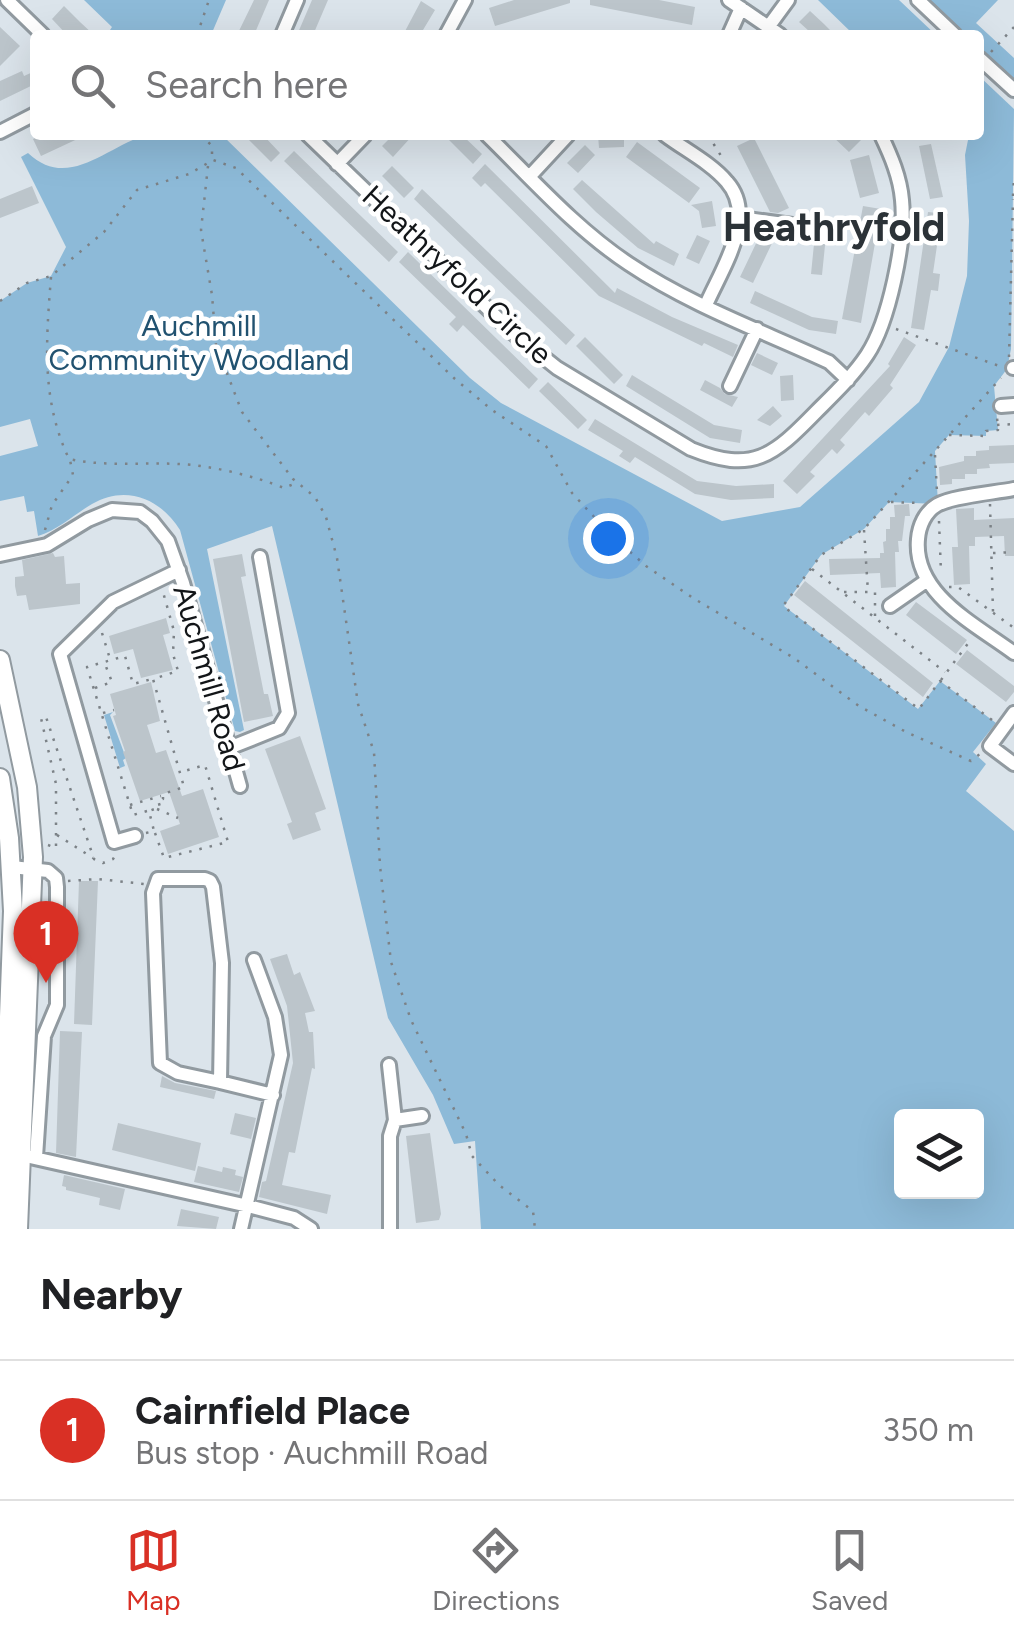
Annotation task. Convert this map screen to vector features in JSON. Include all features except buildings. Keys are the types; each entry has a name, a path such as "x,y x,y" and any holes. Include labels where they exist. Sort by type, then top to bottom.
{"main road":[{"path":"0,660 26,784 34,869 18,1229"},
{"path":"0,778 12,867 20,1156 0,1229"}],"street":[{"path":"7,0 39,30"},
{"path":"284,30 297,0"},
{"path":"449,30 465,0"},
{"path":"730,30 735,4 774,30 788,0"},
{"path":"918,0 950,30"},
{"path":"984,62 1014,90"},
{"path":"0,132 30,117"},
{"name":"Heathryfold Circle","path":"313,140 513,333 558,368 691,449 736,462 762,459 786,443 848,380 884,324 902,201 895,166 883,140"},
{"path":"338,164 361,140"},
{"path":"492,140 592,236 626,263 661,284 829,362 848,380"},
{"path":"530,176 563,140"},
{"path":"672,140 729,184 737,198 738,228 706,305"},
{"path":"740,218 807,228"},
{"path":"730,386 757,328"},
{"path":"1014,489 938,504 918,532 917,550 926,580 943,600 1014,653"},
{"name":"Auchmill Road","path":"0,554 44,545 100,514 125,509 140,512 161,530 179,570 240,786"},
{"path":"229,748 280,728 288,713 260,557"},
{"name":"Auchmill Road","path":"115,848 60,654 113,602 179,570"},
{"path":"890,606 926,580"},
{"path":"1014,712 990,746 1014,764"},
{"path":"115,848 135,836"},
{"path":"12,867 51,872 56,882 57,1004 44,1036 20,1156 248,1206 294,1218 312,1229"},
{"path":"220,1082 222,963 213,888 205,878 158,878 154,886 160,1063 178,1073 273,1095"},
{"path":"240,1229 280,1055 279,1037 254,960"},
{"path":"389,1065 395,1120 390,1136 390,1229"},
{"path":"395,1120 422,1116"}],"path":[{"path":"199,30 209,0"},
{"path":"984,56 1014,28"},
{"path":"206,140 212,146 201,230 216,345 242,412 269,450 315,497 326,517 337,558 358,704 374,752 380,866 392,962 412,1020 466,1134 472,1156 499,1185 533,1211 535,1229"},
{"path":"0,301 27,283 51,276 104,232 138,190 190,174 210,162 236,168 455,379 492,410 546,446 572,493 646,566 794,658 859,706 906,732 971,761 990,746"},
{"path":"1014,178 1014,198"},
{"path":"44,545 52,505 72,475 55,421 45,358 51,276"},
{"path":"884,324 1013,368"},
{"path":"949,435 986,436 986,432 998,430 1001,403 994,386"},
{"path":"997,425 1014,424"},
{"path":"935,451 942,587 958,587 1014,628"},
{"path":"69,459 92,464 182,464 264,480 284,488 298,482"},
{"path":"990,494 994,612"},
{"path":"889,502 938,504"},
{"path":"864,529 868,592"},
{"path":"992,553 1014,552"},
{"path":"812,568 945,672"},
{"path":"125,656 133,684 178,672 173,654 174,632 159,579"},
{"path":"842,592 875,592 875,617"},
{"path":"875,617 890,616 890,606"},
{"path":"94,688 112,682 98,618"},
{"path":"940,681 980,628"},
{"path":"132,654 87,667 132,815 160,807 158,800 164,799 162,795"},
{"path":"129,805 184,787 153,679"},
{"path":"101,714 114,710"},
{"path":"47,845 56,848 56,784 41,718 46,717 94,859"},
{"path":"148,811 164,858 228,842 205,765 180,772"},
{"path":"119,769 127,766"},
{"path":"156,808 178,818"},
{"path":"135,836 154,830"},
{"path":"56,834 103,862 113,859 115,848"},
{"path":"56,882 98,879 154,886"}],"green space":[{"path":"84,0 226,0 213,30 110,30 112,27"},
{"path":"818,0 899,0 931,30 849,30"},
{"path":"929,0 998,0 976,23 984,30 961,30"},
{"path":"984,30 1014,58 1014,80 984,52"},
{"name":"Auchmill Community Woodland","path":"984,81 1014,109 1011,349 1007,369 994,386 998,430 986,431 986,436 949,435 935,451 938,504 889,502 864,529 821,555 784,606 918,709 940,681 996,723 973,752 986,764 966,791 1014,831 1014,1229 481,1229 475,1141 454,1144 433,1095 388,1018 272,526 207,549 244,730 240,732 235,731 180,530 163,510 142,498 117,495 92,504 38,536 34,511 27,512 24,496 0,501 0,456 38,446 30,419 0,427 0,301 27,283 51,276 66,247 21,157 28,153 57,168 71,167 133,140 227,140 470,378 501,403 722,521 800,507 919,402 949,347 967,276 965,155 968,140 984,140"},
{"path":"113,712 110,715 126,758 125,766 120,768 104,715"}],"place":[{"name":"Cairnfield Place","path":"46,983"}],"district":[{"name":"Heathryfold","path":"834,227"}]}
